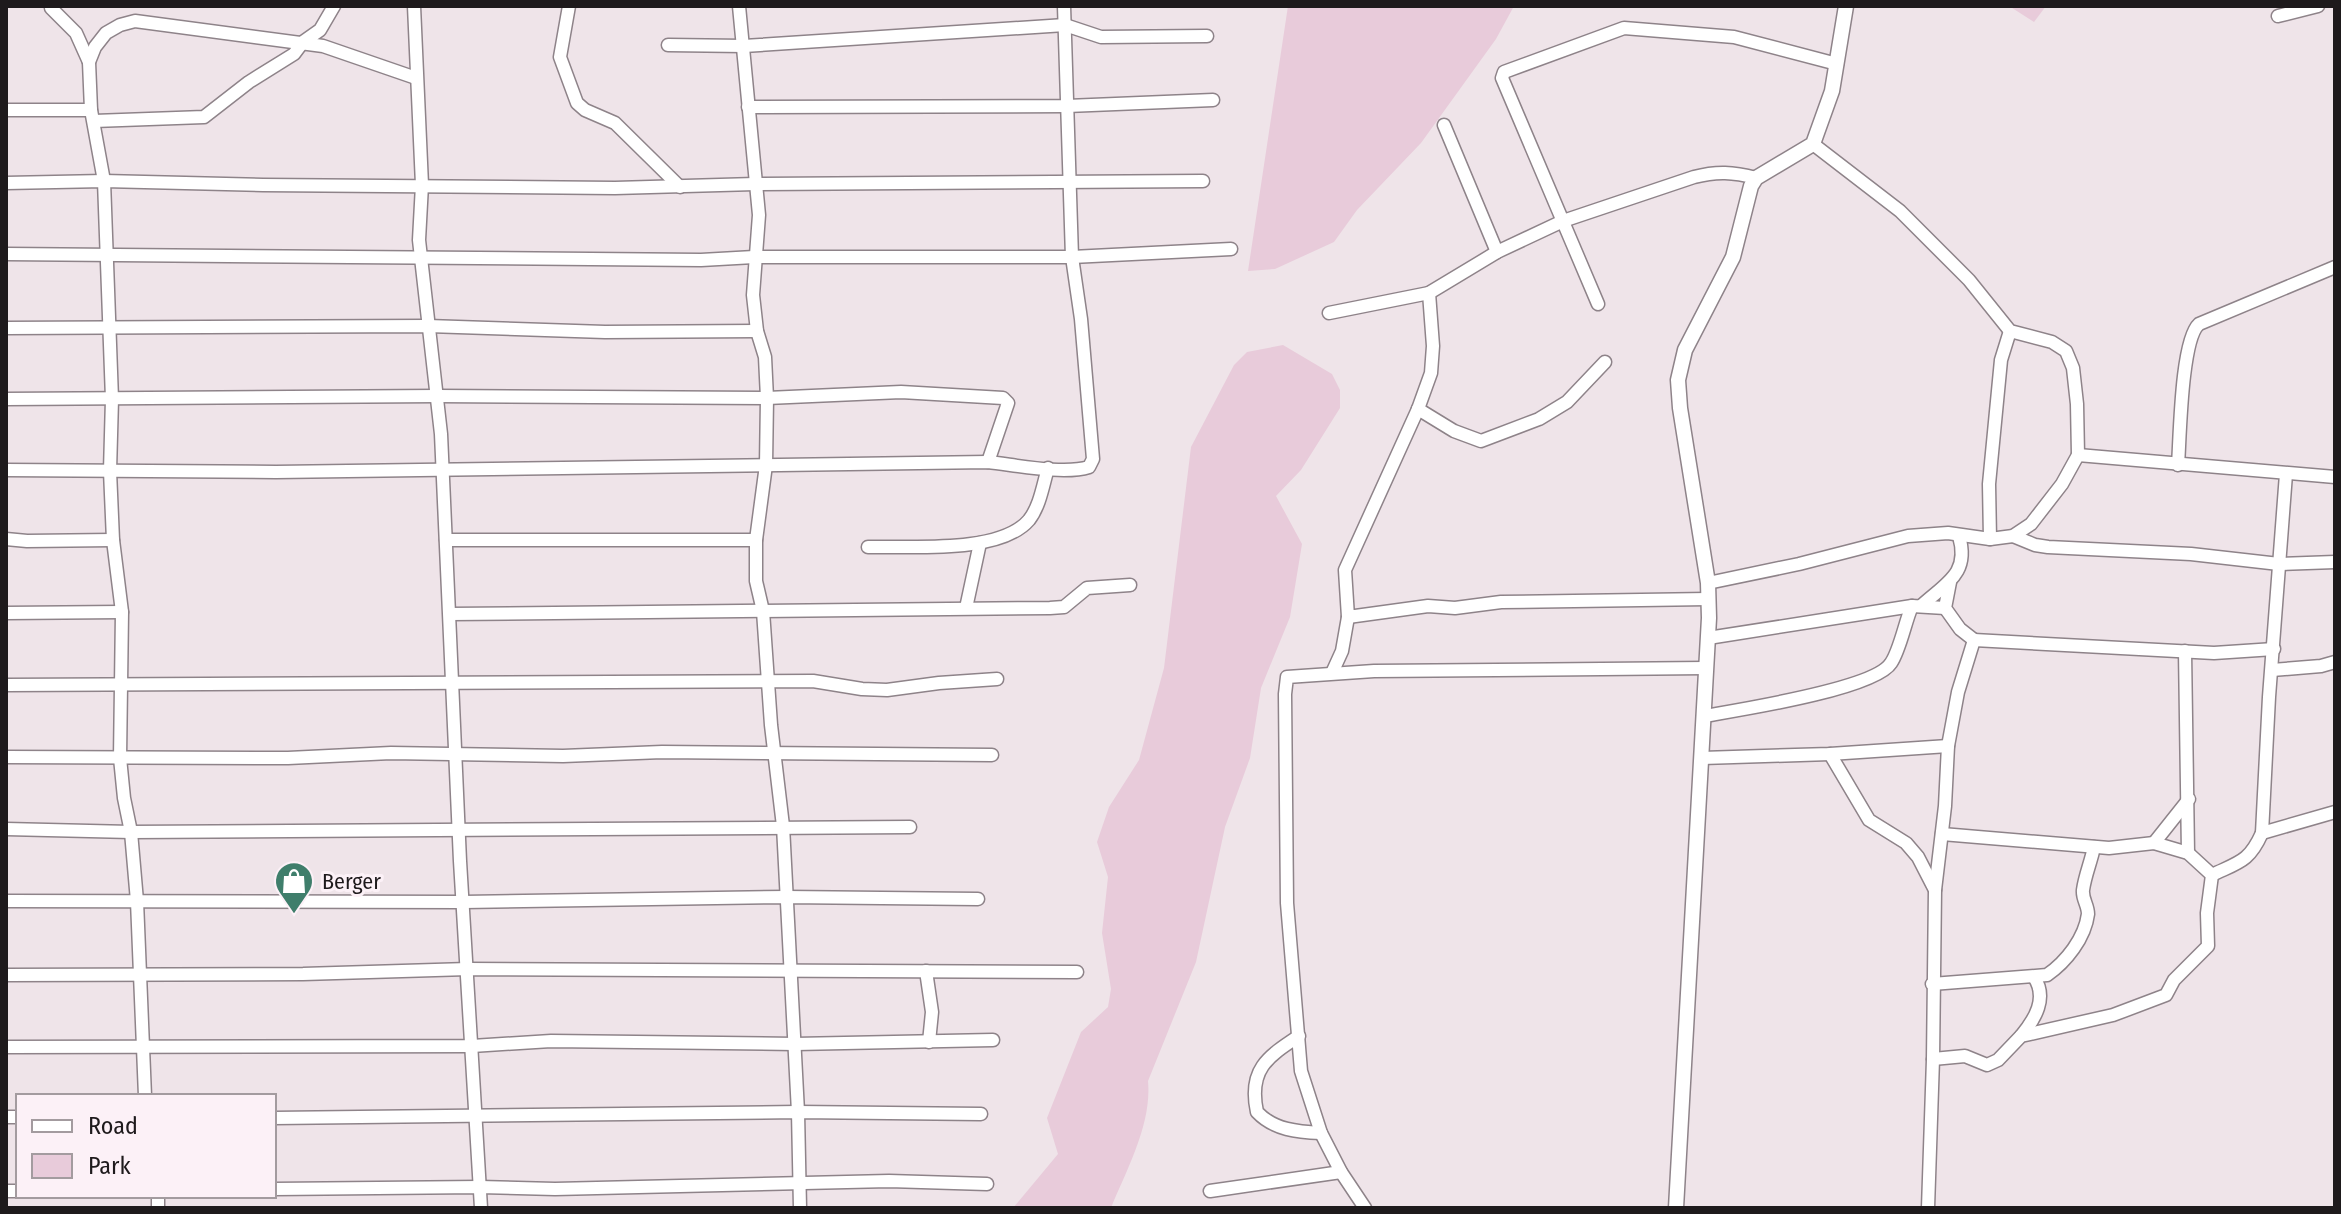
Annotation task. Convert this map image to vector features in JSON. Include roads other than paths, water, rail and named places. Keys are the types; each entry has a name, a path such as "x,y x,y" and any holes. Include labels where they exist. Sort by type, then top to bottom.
{"street":[{"path":"6,110 204,117 249,82 294,54 303,42 320,30 334,6"},
{"path":"414,6 422,185 419,226 438,396 481,1208"},
{"path":"569,6 560,57 577,103 585,110 615,123 680,187"},
{"path":"739,6 759,215 753,295 757,331 765,357 767,398 766,465 756,540 756,581 763,611 783,826 800,1208"},
{"path":"6,470 442,469 988,462 1048,468 1089,467 1093,459 1081,319 1072,257 1064,6"},
{"path":"1676,1208 1708,638 1708,583 1678,380 1685,350 1733,257 1747,198 1756,178 1813,144 1827,109 1846,6"},
{"path":"2278,16 2318,6"},
{"path":"51,8 76,33 89,62 92,115 104,181 112,399 110,471 113,540 122,612 120,758 137,901 145,1094"},
{"path":"89,62 95,47 106,33 135,21 323,46 416,78"},
{"path":"668,45 744,46 1065,25 1101,37 1207,36"},
{"path":"1598,304 1502,78 1504,72 1624,28 1734,37 1837,64"},
{"path":"748,107 1067,106 1213,100"},
{"path":"1444,125 1497,252"},
{"path":"1708,583 1908,536 1948,533 1990,539 2013,536 2031,524 2062,484 2078,455 2073,368 2066,351 2052,342 2010,331 1969,280 1900,211 1813,144"},
{"path":"1329,313 1429,293 1497,252 1563,221 1715,171 1756,178"},
{"path":"6,183 104,181 680,187 1203,181"},
{"path":"6,254 687,260 754,257 1072,257 1231,249"},
{"path":"2178,465 2186,365 2194,329 2199,324 2335,267"},
{"path":"1332,673 1342,651 1348,617 1345,570 1418,409 1431,373 1433,346 1429,293"},
{"path":"6,328 428,326 605,332 757,331"},
{"path":"1990,539 1989,484 2001,360 2010,331"},
{"path":"1418,409 1454,431 1481,441 1559,408 1605,362"},
{"path":"6,399 438,396 767,398 901,392 1003,398 1008,403 988,462"},
{"path":"2078,455 2335,477"},
{"path":"868,547 980,543 1000,539 1027,522 1036,509 1048,468"},
{"path":"2212,875 2247,858 2254,851 2262,833 2286,474"},
{"path":"1964,535 1989,517"},
{"path":"2031,524 2035,545"},
{"path":"1964,535 1963,560 1950,582 1945,608 1960,629 1974,640 2214,653 2274,649"},
{"path":"2013,536 2035,545 2191,554 2279,564 2335,562"},
{"path":"6,539 113,540"},
{"path":"446,540 756,540"},
{"path":"966,608 980,543"},
{"path":"1704,716 1840,689 1886,670 1916,606 1950,582"},
{"path":"450,614 1064,607 1087,588 1130,585"},
{"path":"1348,617 1428,606 1455,608 1501,602 1708,599"},
{"path":"1708,638 1916,606 1945,608"},
{"path":"6,613 122,612"},
{"path":"1928,1208 1935,890 1948,746 1958,692 1974,640"},
{"path":"2185,651 2188,853"},
{"path":"2272,670 2335,662"},
{"path":"2321,666 2335,671"},
{"path":"1365,1208 1341,1172 1321,1133 1301,1071 1286,892 1285,680 1290,676 1332,673 1706,668"},
{"path":"6,685 813,681 887,690 997,679"},
{"path":"1702,758 1948,746"},
{"path":"6,757 288,758 403,753 563,756 662,752 992,755"},
{"path":"1830,754 1869,820 1906,843 1918,857 1935,890"},
{"path":"2154,843 2189,799"},
{"path":"2262,833 2335,812"},
{"path":"6,829 131,832 910,827"},
{"path":"1942,834 2094,847 2154,843 2188,853 2212,875"},
{"path":"1932,984 2034,977 2047,975 2056,969 2080,937 2087,919 2088,908 2082,895 2094,847"},
{"path":"2021,1036 2113,1015 2166,995 2174,980 2208,946 2207,913 2212,875"},
{"path":"6,901 978,899"},
{"path":"6,975 303,974 468,969 1077,972"},
{"path":"926,971 932,1012 929,1042"},
{"path":"1933,1059 1965,1056 1987,1065 1998,1060 2021,1036 2037,1011 2039,984 2034,977"},
{"path":"1299,1036 1263,1063 1258,1073 1257,1112 1273,1124 1294,1131 1321,1133"},
{"path":"6,1047 472,1046 551,1041 795,1044 993,1040"},
{"path":"276,1118 798,1112 981,1114"},
{"path":"1210,1191 1341,1172"},
{"path":"276,1189 555,1189 889,1181 987,1184"}],"place":[{"name":"Berger","path":"294,915"}]}
